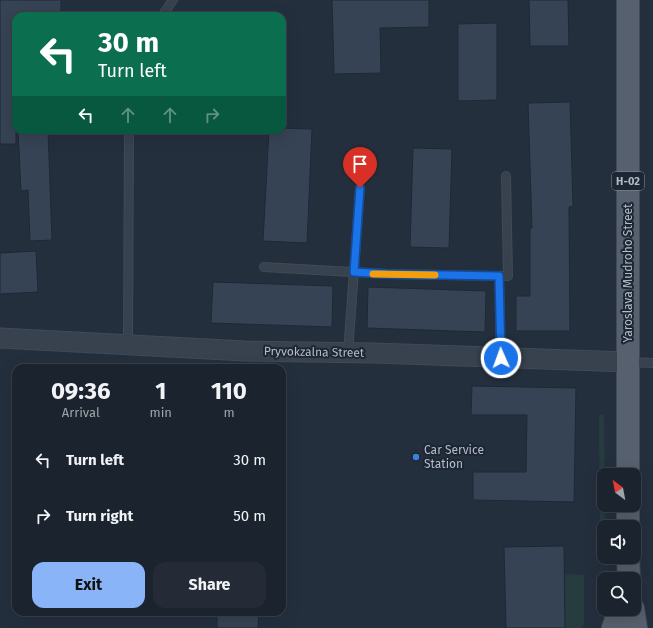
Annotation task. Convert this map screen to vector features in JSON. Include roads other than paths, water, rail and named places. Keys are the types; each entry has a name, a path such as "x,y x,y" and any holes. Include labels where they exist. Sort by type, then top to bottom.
{"main road":[{"name":"Yaroslava Mudroho Street","path":"628,0 628,468"},
{"path":"613,628 617,616"},
{"path":"634,616 636,628"}],"street":[{"name":"Pryvokzalna Street","path":"0,338 245,351 628,362"}],"lane":[{"path":"165,12 173,0"},
{"path":"128,134 128,345"},
{"path":"264,267 387,274 508,276 506,176"},
{"path":"348,353 360,188"},
{"path":"499,276 501,358"},
{"path":"628,362 653,363"}],"place":[{"name":"Car Service Station","path":"416,457"}]}
